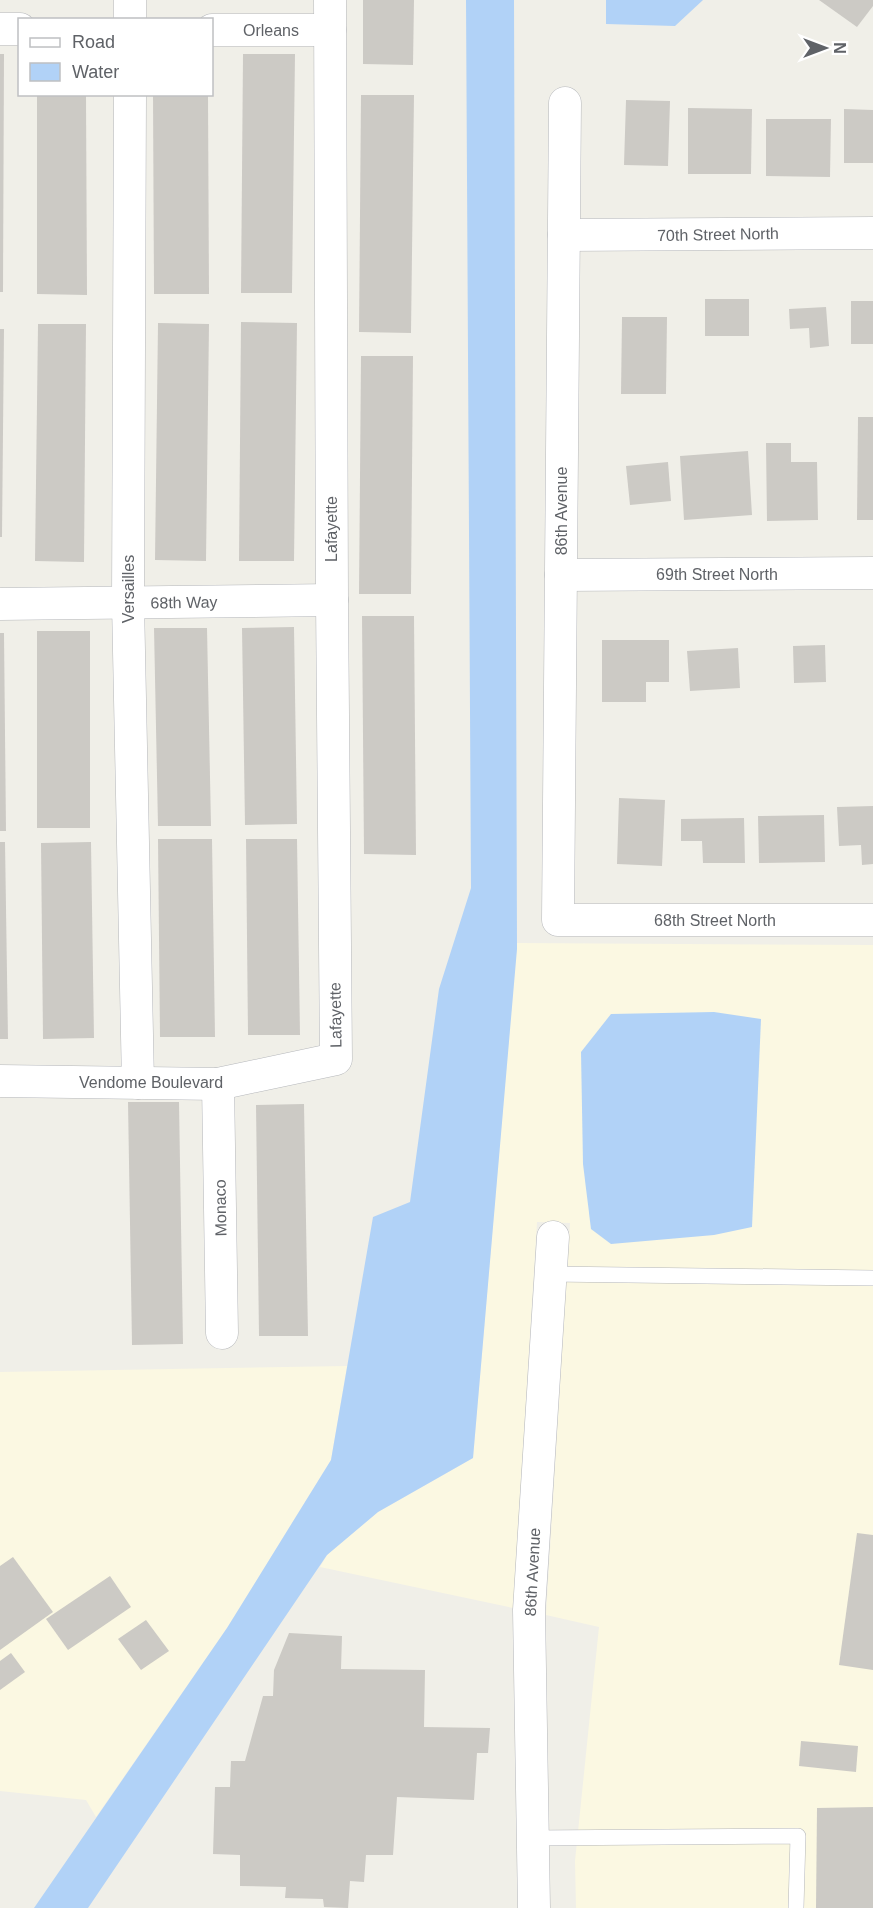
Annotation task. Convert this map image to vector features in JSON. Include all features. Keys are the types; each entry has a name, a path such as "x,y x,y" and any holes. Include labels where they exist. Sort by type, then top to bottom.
{"street":[{"path":"130,0 130,18"},
{"name":"Orleans","path":"213,30 330,15"},
{"name":"Lafayette","path":"330,15 336,1059"},
{"path":"0,29 18,29"},
{"name":"Versailles","path":"130,96 128,603 138,1083"},
{"name":"86th Avenue","path":"558,920 565,102"},
{"name":"70th Street North","path":"564,235 873,232"},
{"name":"69th Street North","path":"561,575 873,573"},
{"name":"68th Way","path":"0,604 332,600"},
{"name":"68th Street North","path":"558,920 873,920"},
{"name":"Vendome Boulevard","path":"0,1081 218,1084 336,1059"},
{"name":"Monaco","path":"218,1084 222,1333"},
{"name":"86th Avenue","path":"534,1908 529,1610 553,1237"}],"lane":[{"path":"550,1274 873,1278"},
{"path":"533,1838 798,1836 796,1908"}],"shaded area":[{"path":"517,943 873,945 873,1908 576,1908 575,1861 599,1627 546,1615 570,1223 537,1222 513,1608 320,1567 327,1555 378,1512 473,1458"},
{"path":"347,1366 331,1460 227,1628 96,1817 86,1800 0,1791 0,1372"}],"water":[{"path":"466,0 514,0 517,949 473,1458 378,1512 327,1555 88,1908 34,1908 227,1628 331,1460 373,1217 410,1202 439,989 471,888"},
{"path":"606,0 703,0 675,26 606,24"},
{"path":"714,1012 761,1019 752,1227 714,1235 611,1244 591,1229 583,1164 581,1052 611,1014"}],"building":[{"path":"363,0 414,0 413,65 363,64"},
{"path":"819,0 873,0 873,6 857,27"},
{"path":"0,54 4,54 3,292 0,292"},
{"path":"243,54 295,54 292,293 241,293"},
{"path":"361,95 414,95 411,333 359,332"},
{"path":"37,96 86,96 87,295 37,294"},
{"path":"153,96 208,96 209,294 154,294"},
{"path":"626,100 670,101 668,166 624,165"},
{"path":"688,108 752,109 751,174 688,174"},
{"path":"844,109 873,110 873,163 844,163"},
{"path":"766,119 831,119 830,177 766,176"},
{"path":"705,299 749,299 749,336 705,336"},
{"path":"851,301 873,301 873,344 851,344"},
{"path":"826,307 829,346 810,348 809,328 790,329 789,309"},
{"path":"622,317 667,317 666,394 621,394"},
{"path":"241,322 297,323 294,561 239,561"},
{"path":"158,323 209,324 206,561 155,560"},
{"path":"38,324 86,324 84,562 35,561"},
{"path":"0,329 4,329 2,537 0,537"},
{"path":"361,356 413,356 411,594 359,594"},
{"path":"858,417 873,417 873,520 857,520"},
{"path":"766,443 791,443 791,462 817,462 818,520 767,521"},
{"path":"748,451 752,515 684,520 680,456"},
{"path":"668,462 671,501 630,505 626,466"},
{"path":"362,616 414,616 416,855 364,854"},
{"path":"294,627 297,824 245,825 242,628"},
{"path":"154,628 207,628 211,826 158,826"},
{"path":"37,631 90,631 90,828 37,828"},
{"path":"0,633 4,633 6,831 0,831"},
{"path":"602,640 669,640 669,682 646,682 646,702 602,702"},
{"path":"825,645 826,682 794,683 793,646"},
{"path":"738,648 740,688 690,691 687,651"},
{"path":"619,798 665,800 662,866 617,864"},
{"path":"873,806 873,864 862,865 861,845 839,846 837,807"},
{"path":"824,815 825,862 759,863 758,816"},
{"path":"744,818 745,863 703,863 702,841 681,841 681,819"},
{"path":"158,839 212,839 215,1037 160,1037"},
{"path":"246,839 297,839 300,1035 248,1035"},
{"path":"0,842 5,842 8,1039 0,1039"},
{"path":"91,842 94,1038 43,1039 41,843"},
{"path":"128,1102 179,1102 183,1344 132,1345"},
{"path":"304,1104 308,1336 259,1336 256,1105"},
{"path":"857,1533 873,1535 873,1670 839,1665"},
{"path":"13,1557 53,1612 0,1650 0,1566"},
{"path":"110,1576 131,1607 68,1650 46,1619"},
{"path":"146,1620 169,1651 141,1670 118,1639"},
{"path":"289,1633 342,1636 341,1669 425,1670 424,1727 490,1728 488,1753 477,1753 474,1800 397,1797 393,1855 366,1855 364,1882 350,1881 348,1908 324,1907 323,1899 285,1898 286,1887 240,1886 240,1855 213,1854 215,1787 230,1787 231,1761 245,1761 263,1696 273,1696 274,1670"},
{"path":"11,1653 25,1672 0,1690 0,1661"},
{"path":"801,1741 858,1746 856,1772 799,1766"},
{"path":"873,1807 873,1908 816,1908 817,1808"}]}
